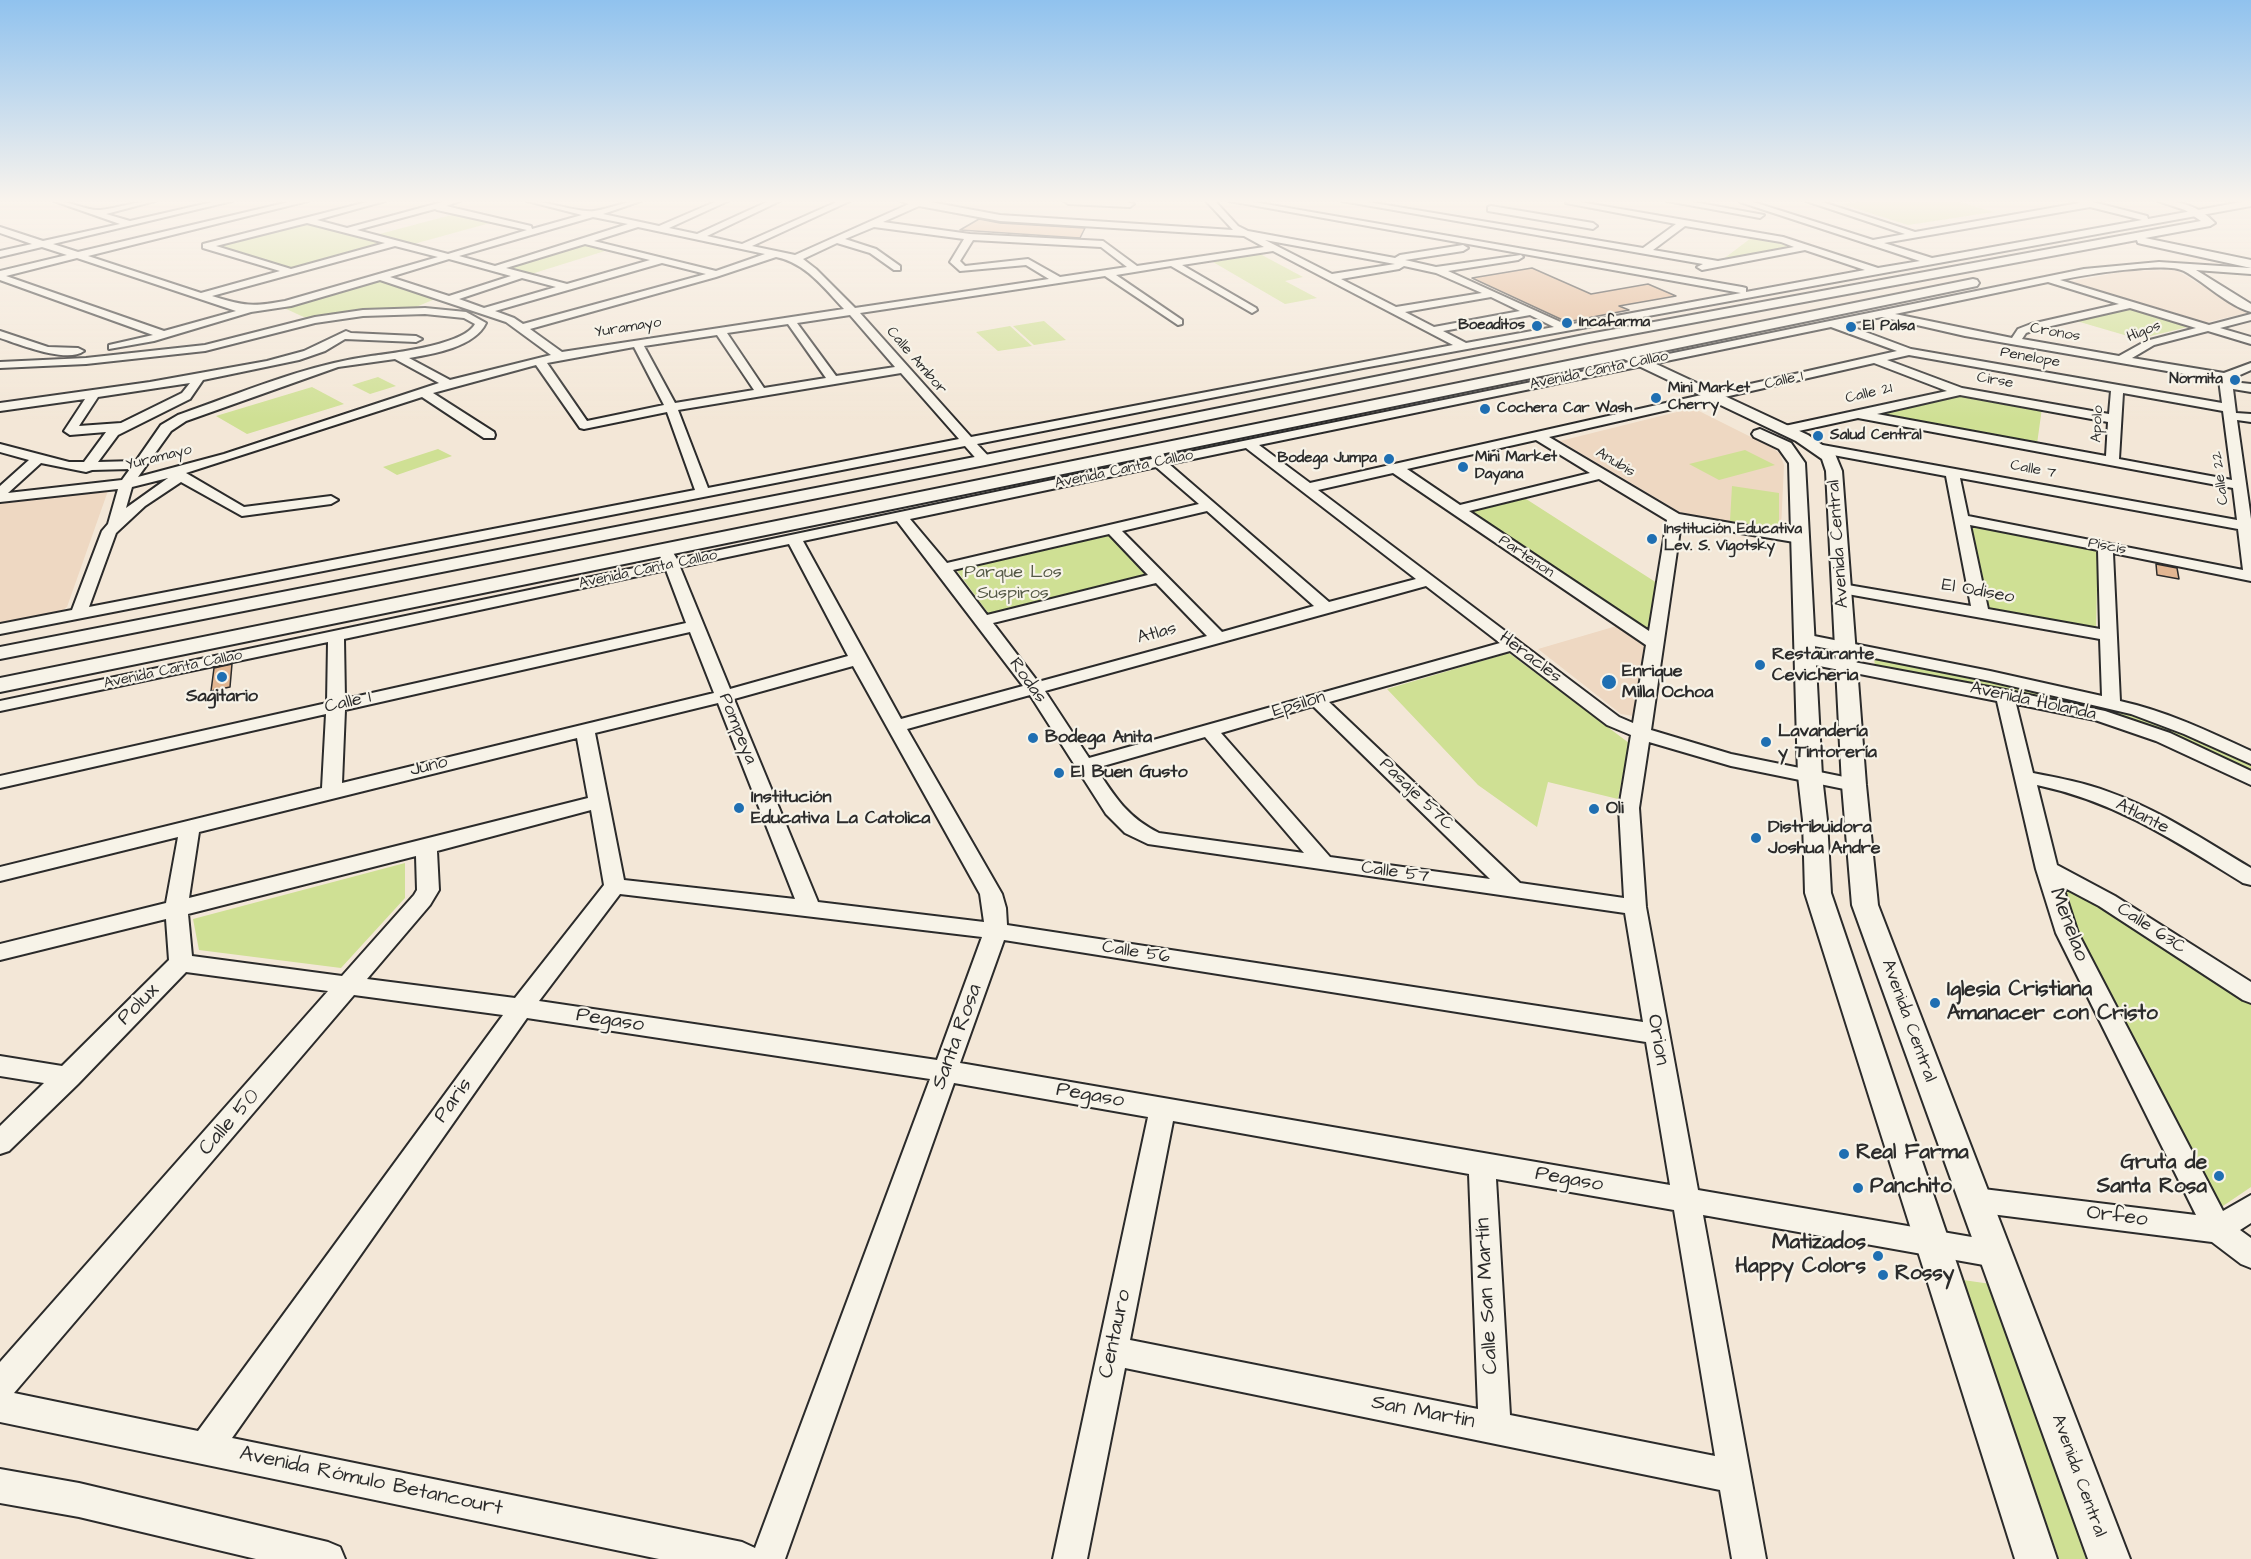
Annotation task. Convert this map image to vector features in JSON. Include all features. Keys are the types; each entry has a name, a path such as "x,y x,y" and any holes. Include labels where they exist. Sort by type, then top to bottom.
{"main road":[{"name":"Avenida Canta Callao","path":"0,653 985,460 1568,335 1589,338 1935,274"},
{"name":"Avenida Canta Callao","path":"0,685 669,557 1526,375 1618,360 2019,274"},
{"path":"1759,292 1861,288"},
{"name":"Avenida Central","path":"1568,335 1704,399 1785,430 1829,457 1834,471 1854,785 1865,904 2109,1559"},
{"path":"1589,338 1618,360"},
{"name":"Avenida Central","path":"1589,338 1618,360"},
{"name":"Avenida Central","path":"1704,399 1785,446 1797,463 1810,776 1815,820 1818,893 2036,1559"}],"street":[{"path":"133,274 240,309 287,304 379,274"},
{"path":"156,274 256,307"},
{"path":"201,296 285,274"},
{"path":"511,274 567,287"},
{"path":"485,310 615,274"},
{"path":"521,328 557,320 716,274"},
{"name":"Calle Ambor","path":"816,274 852,311 985,460"},
{"path":"1048,274 1058,280"},
{"name":"Yuramayo","path":"0,498 126,484 202,465 423,392 539,360 1102,274"},
{"path":"1108,274 1178,322"},
{"path":"1190,274 1252,310"},
{"path":"1327,274 1465,347"},
{"path":"1333,277 1352,274"},
{"name":"Avenida Central","path":"1444,274 1532,312 1568,335"},
{"path":"1643,274 1759,292"},
{"path":"1679,280 1688,274"},
{"name":"Avenida Canta Callao","path":"0,629 966,441 1465,347 1568,335 1759,292 1862,274"},
{"name":"Avenida Canta Callao","path":"0,706 336,636 669,557 794,539 901,517 1157,455 1248,443 1618,360 1880,314 2078,274"},
{"path":"2195,274 2251,309"},
{"path":"0,275 164,335"},
{"path":"375,275 510,320 561,356"},
{"path":"450,299 520,276"},
{"path":"2047,279 2251,341"},
{"path":"583,283 633,297"},
{"path":"2222,291 2249,293"},
{"path":"1396,310 1493,294"},
{"path":"2015,341 2022,332 2035,326 2132,305"},
{"path":"0,334 36,348 62,351 112,347 164,335 256,307"},
{"path":"0,365 53,364 205,348 315,320 363,313 425,311 466,315 481,323 477,331 457,341 399,357 336,364 182,418 166,428 126,484 115,523"},
{"path":"1433,330 1532,312"},
{"name":"Cronos","path":"1880,314 2226,381 2251,388"},
{"name":"Higos","path":"2120,360 2150,343 2251,317"},
{"path":"790,320 833,380"},
{"name":"Penelope","path":"1830,323 1909,352 2117,389 2251,418"},
{"path":"720,331 761,392"},
{"path":"0,407 198,379 308,354 345,335 416,339"},
{"path":"637,344 671,407 703,493"},
{"name":"Calle 1","path":"1307,488 1397,470 1909,352"},
{"path":"264,391 301,366 308,354"},
{"path":"399,357 449,384"},
{"path":"539,360 584,425 671,407 903,369"},
{"name":"Cirse","path":"1876,360 1959,391 2113,419"},
{"path":"2226,381 2251,366"},
{"path":"95,393 70,431 114,427 186,396 198,379"},
{"name":"Calle 22","path":"2226,381 2251,572"},
{"path":"87,468 113,432 114,427 156,385"},
{"name":"Apolo","path":"2112,461 2113,419 2117,389"},
{"name":"Calle 21","path":"1785,430 1959,391"},
{"path":"423,392 489,435"},
{"path":"1859,414 2238,485"},
{"name":"Anubis","path":"1538,436 1675,518"},
{"name":"Heracles","path":"1248,443 1613,721 1642,734 1692,749 1854,785"},
{"path":"0,448 69,466 87,468 139,465"},
{"name":"Calle 7","path":"1817,448 2245,523"},
{"path":"2234,451 2251,453"},
{"path":"0,456 19,454"},
{"path":"1157,455 1210,506 1326,608"},
{"path":"0,493 39,458"},
{"path":"78,615 109,531 115,523 140,503 202,465"},
{"name":"Partenon","path":"1397,470 1656,644"},
{"path":"1952,472 1980,612"},
{"path":"1458,510 1601,474"},
{"path":"181,477 242,512 331,500"},
{"path":"943,568 1210,506"},
{"name":"Rodas","path":"901,517 943,568 1034,688 1113,809 1132,828 1155,839"},
{"path":"1675,518 1800,539"},
{"name":"Orion","path":"1675,518 1629,808 1635,908 1749,1559"},
{"name":"Piscis","path":"1962,519 2251,572"},
{"path":"1112,529 1219,638"},
{"name":"Santa Rosa","path":"768,1559 996,931 995,908 991,894 858,659 794,539"},
{"path":"2105,546 2111,704"},
{"name":"Pompeya","path":"669,557 808,908"},
{"path":"983,621 1159,577"},
{"name":"Atlas","path":"896,726 1429,580"},
{"name":"El Odiseo","path":"1842,589 2107,635"},
{"name":"Calle 1","path":"0,782 696,626"},
{"path":"333,791 336,636"},
{"name":"Epsilon","path":"1085,765 1512,645"},
{"name":"Avenida Holanda","path":"1804,648 1845,646 2111,704 2181,726 2251,758"},
{"name":"Avenida Holanda","path":"1804,648 1847,665 2005,695 2117,720 2202,754 2251,779"},
{"name":"Juno","path":"0,874 724,696 858,659"},
{"name":"Menelao","path":"2005,695 2047,869 2067,933 2218,1230 2251,1255"},
{"name":"Pasaje 57C","path":"1317,700 1514,890"},
{"path":"585,729 615,886"},
{"path":"1209,730 1324,863"},
{"name":"Atlante","path":"2025,777 2067,786 2112,801 2159,824 2251,878"},
{"path":"0,952 426,847 598,802"},
{"path":"181,963 176,908 190,827"},
{"name":"Calle 57","path":"1155,839 1635,908"},
{"name":"Calle 50","path":"0,1385 422,900 428,890 426,847"},
{"name":"Calle 63C","path":"2047,869 2107,901 2251,994"},
{"name":"Calle 56","path":"615,886 996,931 1656,1034"},
{"name":"Paris","path":"205,1448 521,1008 615,886"},
{"name":"Pegaso","path":"181,963 521,1008 946,1071 1995,1254"},
{"name":"Polux","path":"0,1143 69,1077 181,963"},
{"path":"0,1066 69,1077"},
{"name":"Centauro","path":"1070,1559 1162,1109"},
{"name":"Calle San Martín","path":"1482,1165 1495,1427"},
{"name":"Orfeo","path":"1975,1200 2218,1230"},
{"path":"2218,1230 2251,1207"},
{"name":"San Martin","path":"1113,1351 1734,1476"},
{"name":"Avenida Rómulo Betancourt","path":"0,1406 742,1559"},
{"path":"0,1486 79,1500 328,1559"}],"shaded area":[{"path":"2111,274 2182,274 2247,313 2203,323 2068,282"},
{"path":"1693,408 1773,448 1780,454 1784,465 1781,529 1685,515 1560,441"},
{"path":"109,488 67,607 39,628 0,635 0,496"},
{"name":"Enrique Milla Ochoa","path":"1620,625 1646,644 1633,716 1621,714 1538,649"}],"green space":[{"path":"1233,274 1297,274 1303,277 1285,281 1317,298 1285,304"},
{"path":"379,279 435,299 416,307 308,319 282,307"},
{"path":"2130,307 2192,326 2138,339 2073,320"},
{"path":"1044,321 1066,340 1034,345 1013,326"},
{"path":"1010,326 1032,346 998,351 976,332"},
{"path":"378,377 396,386 370,394 352,385"},
{"path":"312,387 344,404 247,434 216,416"},
{"path":"1963,393 2042,408 2037,444 1874,414"},
{"path":"438,449 452,456 397,475 383,467"},
{"path":"1745,450 1775,465 1719,480 1689,464"},
{"path":"1732,486 1779,493 1779,529 1730,521"},
{"path":"1523,497 1657,583 1649,634 1466,511"},
{"path":"1970,524 2098,548 2096,629 1985,610"},
{"name":"Parque Los Suspiros","path":"1113,532 1156,577 991,617 955,568"},
{"path":"1509,653 1629,743 1618,799 1548,782 1537,827 1478,785 1387,689"},
{"path":"1874,659 2114,708 2179,732 2251,765 2251,776 2117,716 1875,665"},
{"path":"405,863 405,898 341,968 199,950 193,919"},
{"path":"2073,887 2251,999 2251,1187 2220,1208 2060,898"},
{"path":"1963,1280 1991,1284 2086,1559 2059,1559"}],"building":[{"path":"1497,274 1545,274 1591,294 1648,284 1676,296 1619,306 1629,310 1567,322 1472,278"},
{"path":"2156,564 2177,568 2179,579 2157,575"},
{"name":"Sagitario","path":"232,664 230,687 211,691 214,668"}],"place":[{"name":"Incafarma","path":"1567,323"},
{"name":"Boeaditos","path":"1537,326"},
{"name":"El Palsa","path":"1851,327"},
{"name":"Normita","path":"2235,380"},
{"name":"Mini Market Cherry","path":"1656,398"},
{"name":"Cochera Car Wash","path":"1485,409"},
{"name":"Salud Central","path":"1818,436"},
{"name":"Bodega Jumpa","path":"1389,459"},
{"name":"Mini Market Dayana","path":"1463,467"},
{"name":"Institución Educativa Lev. S. Vigotsky","path":"1652,539"},
{"name":"Restaurante Cevicheria","path":"1760,665"},
{"name":"Sagitario","path":"222,677"},
{"name":"Enrique Milla Ochoa","path":"1609,682"},
{"name":"Bodega Anita","path":"1033,738"},
{"name":"Lavandería y Tintorería","path":"1766,742"},
{"name":"El Buen Gusto","path":"1059,773"},
{"name":"Institución Educativa La Catolica","path":"739,808"},
{"name":"Oli","path":"1594,809"},
{"name":"Distribuidora Joshua Andre","path":"1756,838"},
{"name":"Iglesia Cristiana Amanacer con Cristo","path":"1935,1003"},
{"name":"Real Farma","path":"1844,1154"},
{"name":"Gruta de Santa Rosa","path":"2219,1176"},
{"name":"Panchito","path":"1858,1188"},
{"name":"Matizados Happy Colors","path":"1878,1256"},
{"name":"Rossy","path":"1883,1275"}]}
